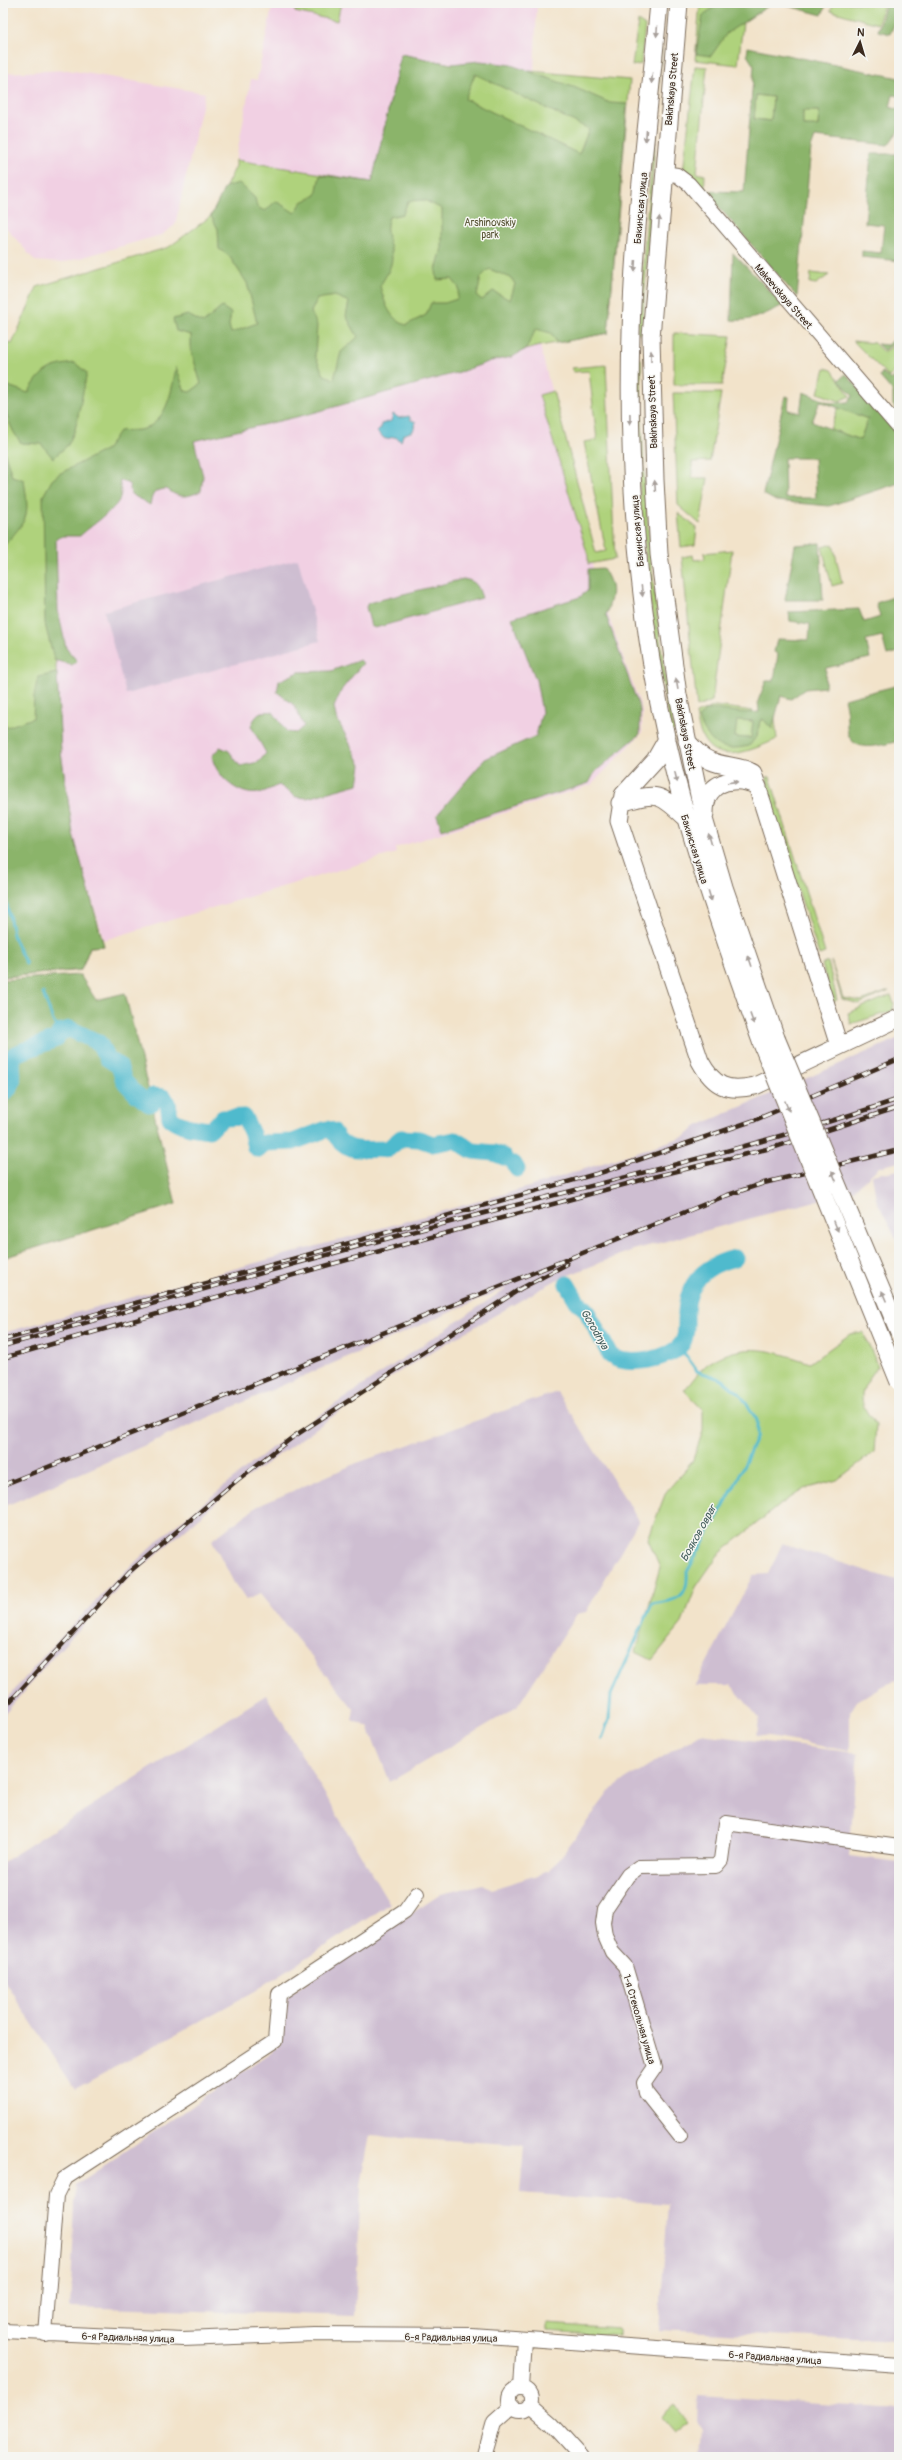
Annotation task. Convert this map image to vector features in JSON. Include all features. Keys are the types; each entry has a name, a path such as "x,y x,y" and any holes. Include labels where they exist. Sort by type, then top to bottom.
{"main road":[{"name":"Бакинская улица","path":"659,3 632,300 630,415 639,561 648,639 667,739 686,818 720,930 769,1041"},
{"name":"Bakinskaya Street","path":"679,3 651,337 655,480 659,554 668,633 687,742 704,819"},
{"path":"667,739 655,760 625,793 620,803 620,828 700,1061 714,1082 726,1087 739,1089 755,1086 899,1018"},
{"path":"687,742 704,758 712,762 749,770 753,773 839,1046"},
{"path":"704,819 710,793 721,784 745,781 758,787"},
{"path":"620,803 643,797 660,796 686,818"},
{"name":"Бакинская улица","path":"704,819 769,1041"},
{"path":"769,1041 899,1332"},
{"path":"769,1041 899,1382"}],"street":[{"name":"Makeevskaya Street","path":"664,173 677,175 689,184 899,428"},
{"name":"1-я Стекольная улица","path":"680,2136 646,2093 644,2083 655,2067 625,1966 612,1952 605,1936 603,1923 605,1909 628,1875 639,1867 716,1866 721,1860 726,1824 899,1847"},
{"path":"46,2334 56,2195 64,2180 275,2041 279,1994 405,1911 417,1894"},
{"name":"6-я Радиальная улица","path":"3,2331 183,2339 314,2334 455,2335 899,2365"},
{"path":"521,2388 524,2339"},
{"path":"521,2388 530,2394 530,2405 552,2424 582,2457"},
{"path":"521,2388 511,2393 509,2401 512,2406 520,2410 530,2405"},
{"path":"484,2457 494,2422 512,2406"}],"shaded area":[{"path":"273,3 537,3 534,71 465,65 401,55 372,182 236,160 251,79 257,80"},
{"path":"67,70 205,93 175,225 161,235 62,263 35,261 3,224 3,73"},
{"path":"540,346 592,553 593,573 642,710 642,733 591,785 395,848 396,853 104,940 73,834 61,753 46,495 152,450"},
{"path":"298,559 320,641 126,694 104,611"},
{"path":"899,1038 899,1162 879,1167 853,1191 633,1250 556,1280 374,1387 235,1486 119,1587 52,1658 3,1716 3,1704 46,1653 108,1588 164,1535 275,1445 508,1287 3,1507 3,1333 529,1187 686,1136 697,1126"},
{"path":"899,1170 899,1245 876,1199 872,1175"},
{"path":"557,1392 639,1520 586,1612 577,1614 517,1707 390,1782 368,1727 352,1720 354,1709 260,1594 246,1600 234,1583 212,1540 258,1506 357,1463"},
{"path":"782,1544 899,1581 899,1680 882,1686 857,1701 850,1712 850,1751 757,1735 759,1718 731,1685 695,1685 753,1575 768,1574"},
{"path":"266,1695 390,1904 255,1991 75,2089 3,1979 3,1862"},
{"path":"700,1734 858,1753 849,1856 899,1862 899,2341 659,2330 668,2204 520,2193 524,2145 370,2135 361,2184 355,2316 70,2307 76,2185 281,2045 288,1995 441,1894 483,1884 492,1889 550,1871 612,1788"},
{"path":"698,2396 899,2409 899,2457 700,2457 702,2430 697,2423"}],"green space":[{"path":"297,3 341,3 337,21 295,12"},
{"path":"700,3 726,3 744,14 738,65 695,60"},
{"path":"720,3 773,3 727,33 711,56 696,54 703,15"},
{"path":"777,3 827,3 822,15"},
{"path":"833,3 884,4 878,24 831,11"},
{"path":"886,3 899,3 899,14 890,34 878,31"},
{"path":"638,21 645,26 641,64 632,66"},
{"path":"748,47 899,78 899,96 893,95 890,107 899,110 899,130 888,145 815,137 811,148 797,297 705,191 744,192 754,66 747,55","holes":["756,95 773,97 771,121 754,119","803,111 819,111 818,126 803,126"]},
{"path":"661,50 642,334 637,333"},
{"name":"Arshinovskiy park","path":"401,54 451,64 630,80 608,333 540,346 152,450 46,495 61,753 73,834 104,946 90,947 81,970 3,977 3,340 12,344 37,287 169,247 211,216 236,166 236,160 372,182"},
{"name":"Arshinovskiy park","path":"401,54 451,64 480,61 511,65 576,88 610,103 627,104 608,333 557,343 551,333 536,329 526,349 512,357 491,361 463,371 309,414 194,441 203,476 201,491 192,495 180,496 167,489 159,490 154,493 150,505 131,494 129,484 119,480 121,496 118,503 108,513 80,536 63,536 56,539 58,610 66,648 77,661 72,665 54,660 45,624 43,496 52,480 59,474 107,449 119,431 142,430 152,425 159,419 168,403 176,367 185,391 190,392 201,384 191,350 191,335 176,331 173,319 188,315 203,323 222,307 231,313 229,325 231,333 257,323 247,283 229,256 219,249 218,229 211,216 225,187 239,183 255,198 257,207 265,211 276,201 295,213 302,202 316,195 320,175 372,182","holes":["475,74 589,129 579,154 465,99","424,200 442,209 442,248 436,270 437,280 452,279 459,288 457,299 445,303 431,303 426,315 406,325 395,319 388,310 380,286 392,261 387,232 387,222 389,217 403,214 408,201","489,269 511,278 515,284 510,300 493,291 482,300 477,296 481,277","335,296 349,302 346,316 358,337 341,352 334,379 324,375 315,356 317,325 311,312 317,299"]},
{"path":"695,66 707,67 697,173 705,175 704,197 683,173"},
{"path":"756,95 773,97 771,121 754,119"},
{"path":"803,110 819,111 818,127 802,126"},
{"path":"871,154 899,154 899,261 862,257 862,251 881,253 884,225 865,223"},
{"path":"733,253 783,305 752,319 731,320"},
{"path":"811,273 829,275 816,284 810,283"},
{"path":"674,333 731,336 722,385 674,385"},
{"path":"899,336 899,348 894,343 884,351 877,344 887,345"},
{"path":"853,341 874,343 884,353 894,345 899,350 899,368 889,377"},
{"path":"637,359 641,359 643,452 654,592 674,731 670,732 649,593 640,497"},
{"path":"75,363 87,373 75,430 68,445 53,458 41,444 21,443 16,436 6,414 3,381 11,387 28,393 37,379 47,370 58,366"},
{"path":"606,365 615,559 588,564 588,556 539,395 553,391 596,553 606,551 584,442 597,440 589,371 573,372 572,368"},
{"path":"825,368 832,370 850,396 839,401 818,393"},
{"path":"882,372 891,380 899,372 899,414 893,405 893,392 880,377"},
{"path":"846,374 899,435 899,483 829,506 776,501 763,494 785,396 789,397 788,410 800,413 803,392 831,403 848,402 853,396 839,380","holes":["820,401 868,419 860,440 812,422","784,458 814,458 816,498 785,498"]},
{"path":"673,393 721,393 710,461 692,462 692,478 708,478 700,524 678,505"},
{"path":"838,408 868,419 860,440 830,429"},
{"path":"3,447 12,476 24,480 27,511 18,530 3,547"},
{"path":"678,513 697,528 695,545 681,547"},
{"path":"820,543 823,600 785,600 795,545"},
{"path":"833,544 842,583 832,586 822,547"},
{"path":"732,550 712,701 697,707 682,557 693,555 694,560 705,559 704,553"},
{"path":"603,568 610,581 612,591 606,615 640,710 640,734 595,772 589,783 442,830 437,815 485,759 536,736 542,712 536,680 512,618 580,597 588,590 588,569"},
{"path":"463,579 471,581 476,585 482,598 375,628 371,626 366,607 368,603"},
{"path":"899,595 899,652 887,655 882,636 866,640 870,658 826,668 825,687 805,689 791,699 781,696 772,729 763,719 760,721 757,736 749,746 739,748 724,747 712,741 707,735 698,718 706,710 746,713 759,712 758,701 766,681 774,681 778,654 774,652 777,639 809,640 810,624 790,621 789,612 859,609 864,622 880,617 876,603","holes":["737,720 753,721 751,738 735,737"]},
{"path":"360,660 363,663 342,689 334,707 336,717 361,765 358,784 307,798 296,797 279,785 259,793 243,792 223,777 214,763 212,756 220,747 229,751 240,766 259,762 266,753 251,726 255,718 262,712 273,712 287,732 296,733 304,726 294,705 277,692 279,681 299,672 331,671"},
{"path":"57,673 61,753 73,834 104,946 90,947 81,970 3,977 3,726 7,727 33,718 34,696 38,677"},
{"path":"899,685 899,741 875,746 860,745 854,742 849,737 844,699"},
{"path":"715,706 753,711 745,720 750,721 761,709 774,710 777,739 749,750 736,753 724,754 714,750 706,743 700,731 696,714"},
{"path":"767,777 770,777 825,953 819,955 768,796"},
{"path":"831,961 843,998 861,1001 889,991 859,1004 842,999"},
{"path":"828,962 837,1000 832,1002 822,964"},
{"path":"80,975 96,1000 125,993 176,1204 3,1258 3,980"},
{"path":"891,995 894,1004 892,1011 851,1024 848,1013"},
{"path":"863,1332 878,1366 863,1389 862,1395 862,1401 865,1408 876,1425 874,1452 837,1480 804,1489 778,1506 718,1555 696,1587 682,1623 652,1660 636,1652 660,1567 648,1539 666,1492 692,1462 703,1431 703,1410 684,1390 702,1369 709,1363 722,1356 747,1350 760,1350 784,1355 810,1363 850,1334"},
{"path":"547,2324 619,2329 619,2336 547,2331"},
{"path":"674,2406 688,2422 674,2433 661,2418"}],"water":[{"path":"393,414 399,418 409,416 411,420 416,422 413,431 403,435 401,441 395,437 385,439 377,432 381,428 381,424 391,421"}],"waterway":[{"path":"3,886 14,939 26,964"},
{"path":"43,993 53,1021 60,1032"},
{"name":"Gorodnya","path":"3,1093 8,1089 13,1080 12,1064 15,1054 56,1039 60,1032 70,1029 99,1043 107,1058 119,1066 124,1081 136,1094 149,1104 152,1103 153,1096 163,1097 168,1103 170,1118 189,1127 209,1130 223,1118 244,1117 252,1134 255,1147 258,1149 265,1143 293,1142 327,1129 333,1131 343,1144 356,1149 388,1149 401,1138 419,1139 433,1144 455,1140 473,1151 494,1153 504,1157"},
{"name":"Gorodnya","path":"514,1164 517,1169"},
{"name":"Gorodnya","path":"567,1284 577,1301 586,1310 610,1355 617,1359 626,1361 648,1360 659,1357 678,1348 683,1342 686,1332 687,1301 690,1291 695,1283 707,1270 715,1265 735,1258"},
{"name":"Бояков овраг","path":"602,1739 609,1719 611,1695 652,1604 674,1599 683,1593 686,1588 687,1572 735,1485 757,1436 757,1420 740,1394 723,1380 697,1371 679,1346"}],"railway":[{"path":"3,1340 603,1172 755,1120 899,1059"},
{"path":"3,1346 344,1250 735,1149 845,1117 899,1099"},
{"path":"3,1358 332,1264 645,1179 775,1147 899,1107"},
{"path":"3,1485 725,1196 764,1183 899,1150"},
{"path":"3,1709 128,1573 236,1481 293,1437 520,1289 567,1264"}]}
